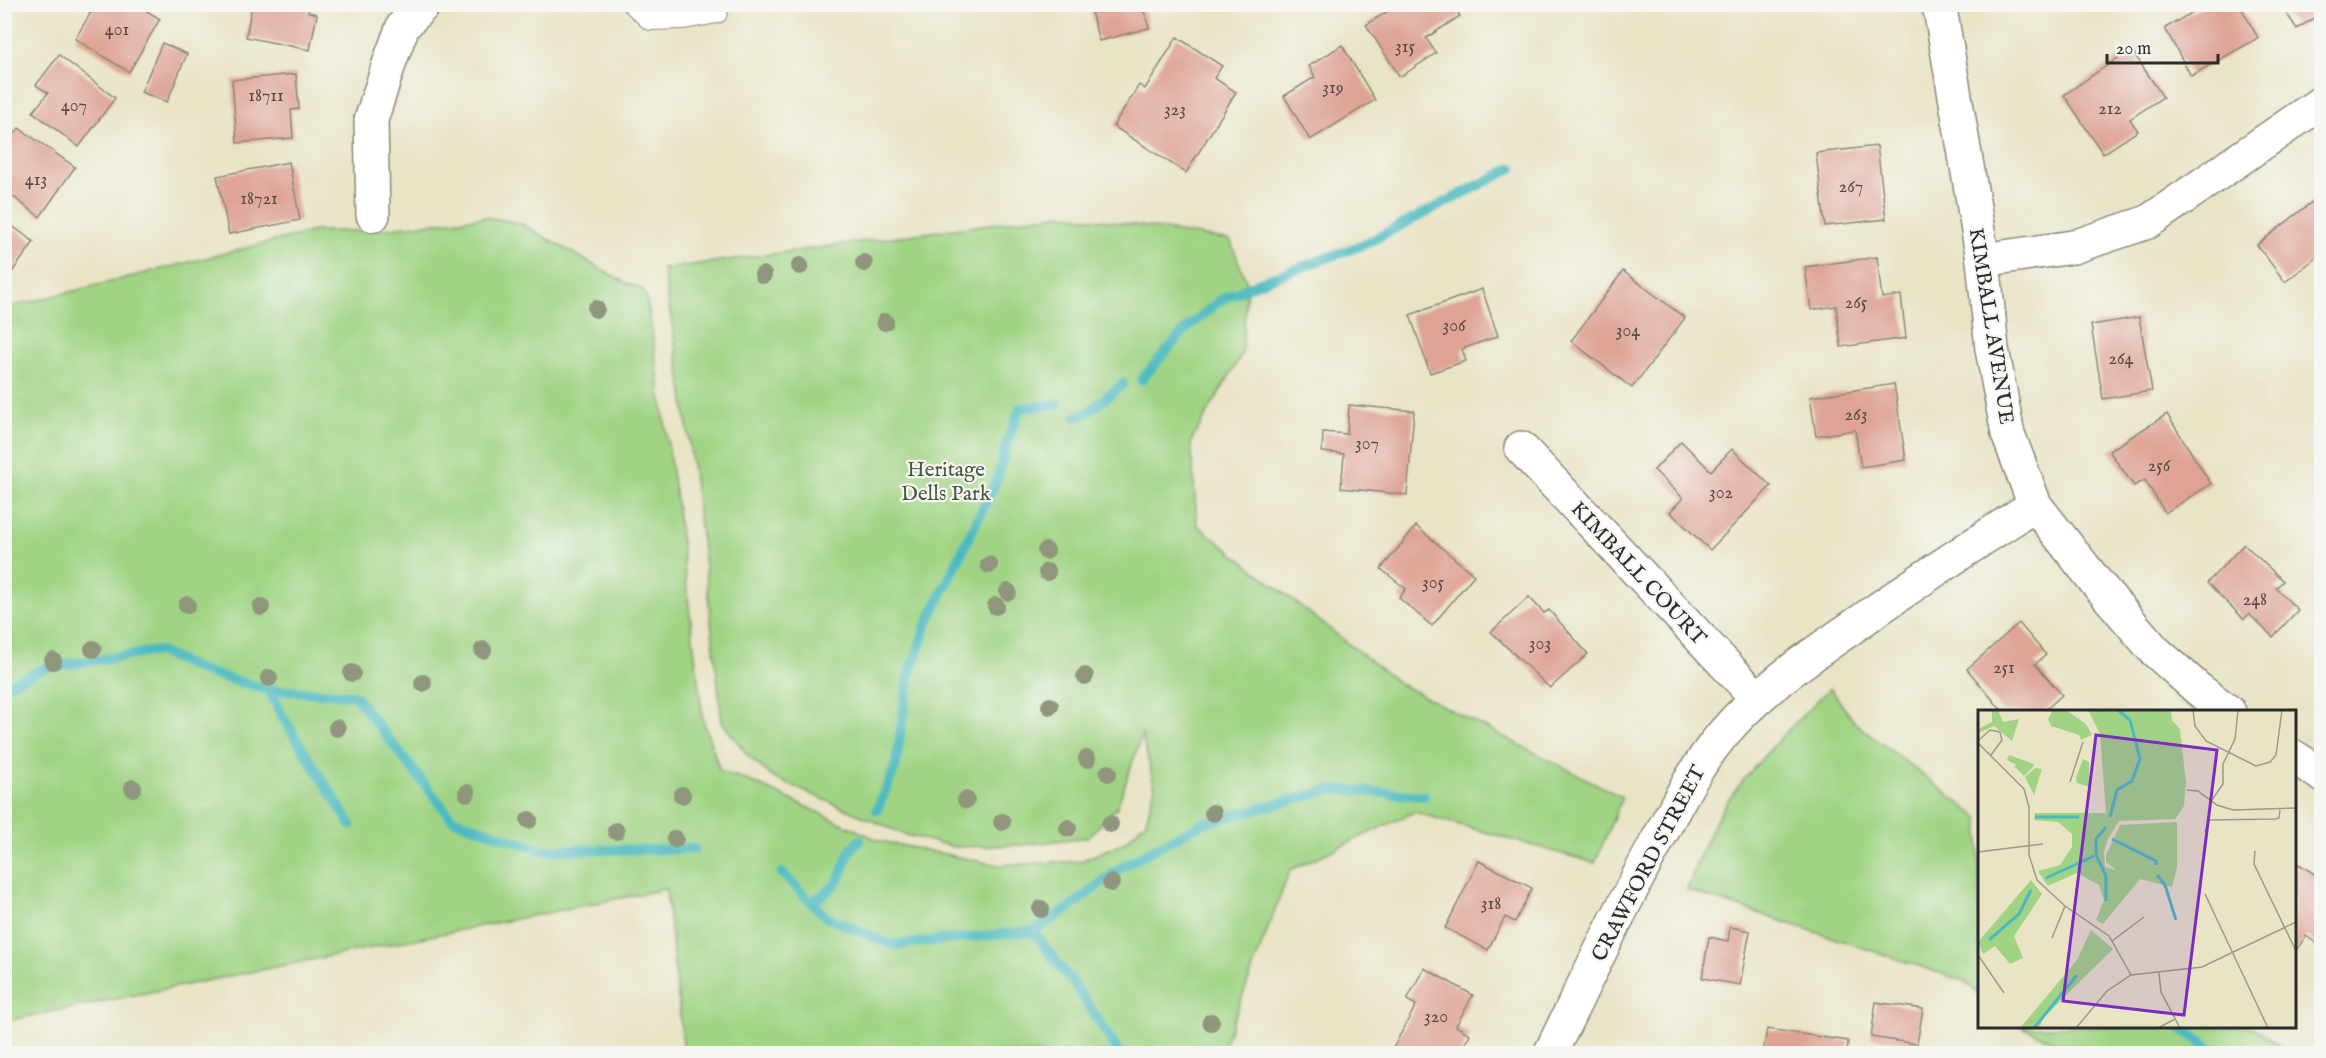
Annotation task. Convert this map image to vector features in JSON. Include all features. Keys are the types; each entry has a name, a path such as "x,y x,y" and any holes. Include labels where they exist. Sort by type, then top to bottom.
{"street":[{"path":"373,214 371,120 404,26 424,4"},
{"name":"KIMBALL AVENUE","path":"1938,4 1983,260 1992,349 2008,434 2035,505 2154,650 2198,689 2228,710"},
{"path":"1983,260 2073,247 2148,222 2322,102"},
{"name":"KIMBALL COURT","path":"1521,448 1757,698"},
{"name":"CRAWFORD STREET","path":"1550,1053 1629,892 1694,772 1722,735 1757,698 1813,654 1891,599 2035,505"},
{"path":"2296,758 2322,775"}],"lane":[{"path":"633,4 650,20 684,19 717,13"}],"green space":[{"name":"Heritage Dells Park","path":"1063,214 1230,240 1247,283 1242,354 1191,441 1197,525 1400,684 1622,797 1595,863 1414,812 1290,870 1221,1053 684,1053 666,889 5,1021 5,308 314,231 365,231 485,217 520,223 624,282 642,289 647,299 675,493 703,720 720,771 757,784 880,841 998,865 1081,861 1125,842 1146,821 1155,788 1142,735 1117,807 1088,837 1022,845 955,847 906,835 774,778 749,757 722,722 682,386 663,269"},
{"path":"1830,688 1855,723 1978,817 1978,994 1964,981 1687,890 1711,830 1724,807 1741,783"},
{"path":"2024,1028 2254,1028 2289,1053 2080,1053"}],"building":[{"path":"85,4 136,4 160,19 129,72 75,39 93,9"},
{"path":"252,4 310,4 308,12 317,14 310,50 246,37"},
{"path":"1089,4 1142,4 1149,28 1099,41"},
{"path":"1388,4 1452,4 1460,16 1426,38 1436,53 1400,77 1366,25 1391,9"},
{"path":"2207,4 2239,4 2258,38 2191,76 2165,28"},
{"path":"2280,4 2322,4 2322,13 2297,29"},
{"path":"1177,37 1222,66 1214,78 1236,92 1186,173 1113,126 1139,85 1145,89"},
{"path":"162,43 187,54 167,102 141,92"},
{"path":"1342,45 1375,100 1310,140 1284,96 1315,77 1309,66"},
{"path":"2131,49 2163,97 2130,119 2138,131 2103,154 2064,95"},
{"path":"59,55 115,98 79,147 33,112 48,93 36,85"},
{"path":"296,74 299,109 291,110 293,138 237,143 232,80"},
{"path":"19,128 75,167 40,217 4,190 4,149"},
{"path":"1877,146 1886,219 1825,226 1816,153"},
{"path":"289,162 300,220 229,234 217,176"},
{"path":"2322,194 2322,263 2317,257 2285,282 2257,245"},
{"path":"4,220 34,242 4,283"},
{"path":"1877,257 1882,298 1901,295 1906,338 1841,347 1836,306 1811,310 1805,267"},
{"path":"1623,271 1685,318 1632,388 1571,341"},
{"path":"1482,289 1498,336 1462,349 1466,361 1430,373 1410,315"},
{"path":"2139,317 2152,391 2103,399 2091,325"},
{"path":"1894,384 1906,460 1861,467 1855,430 1816,436 1810,397"},
{"path":"1349,405 1414,411 1407,495 1341,488 1344,454 1322,452 1323,432 1347,434"},
{"path":"2167,414 2211,484 2165,513 2145,480 2134,486 2109,451"},
{"path":"1681,441 1711,471 1732,449 1771,486 1710,550 1670,512 1683,498 1654,470"},
{"path":"1416,526 1474,575 1432,626 1399,598 1406,589 1381,569"},
{"path":"2244,544 2283,581 2276,588 2298,610 2273,637 2249,614 2244,619 2207,583"},
{"path":"1529,597 1544,613 1549,610 1588,654 1550,688 1491,632"},
{"path":"2019,623 2046,655 2035,664 2062,695 2045,710 2001,710 1967,669"},
{"path":"1479,861 1532,888 1515,922 1505,917 1488,950 1445,928"},
{"path":"2299,864 2322,879 2322,947 2306,936 2296,950 2296,869"},
{"path":"1730,927 1750,931 1740,985 1702,978 1709,937 1728,941"},
{"path":"1424,968 1473,995 1456,1026 1470,1034 1460,1054 1390,1054 1416,1005 1407,1000"},
{"path":"1876,1002 1923,1009 1917,1044 1871,1037"},
{"path":"1767,1029 1848,1041 1847,1054 1763,1054"}],"waterway":[{"path":"1141,380 1185,330 1220,300 1258,283 1365,244 1512,168"},
{"path":"1076,417 1087,413 1123,384"},
{"path":"877,810 895,768 909,677 926,626 997,479 1008,439 1020,408 1057,404"},
{"path":"4,686 48,667 158,651 202,671 269,690 354,695 452,819 541,850 694,849"},
{"path":"269,690 282,716 351,825"},
{"path":"782,873 826,917 892,945 1033,931 1069,908 1123,866 1201,824 1333,789 1424,796"},
{"path":"811,902 835,885 849,854 860,840"},
{"path":"1033,931 1079,991 1120,1054"},
{"path":"2181,1028 2219,1054"}]}
